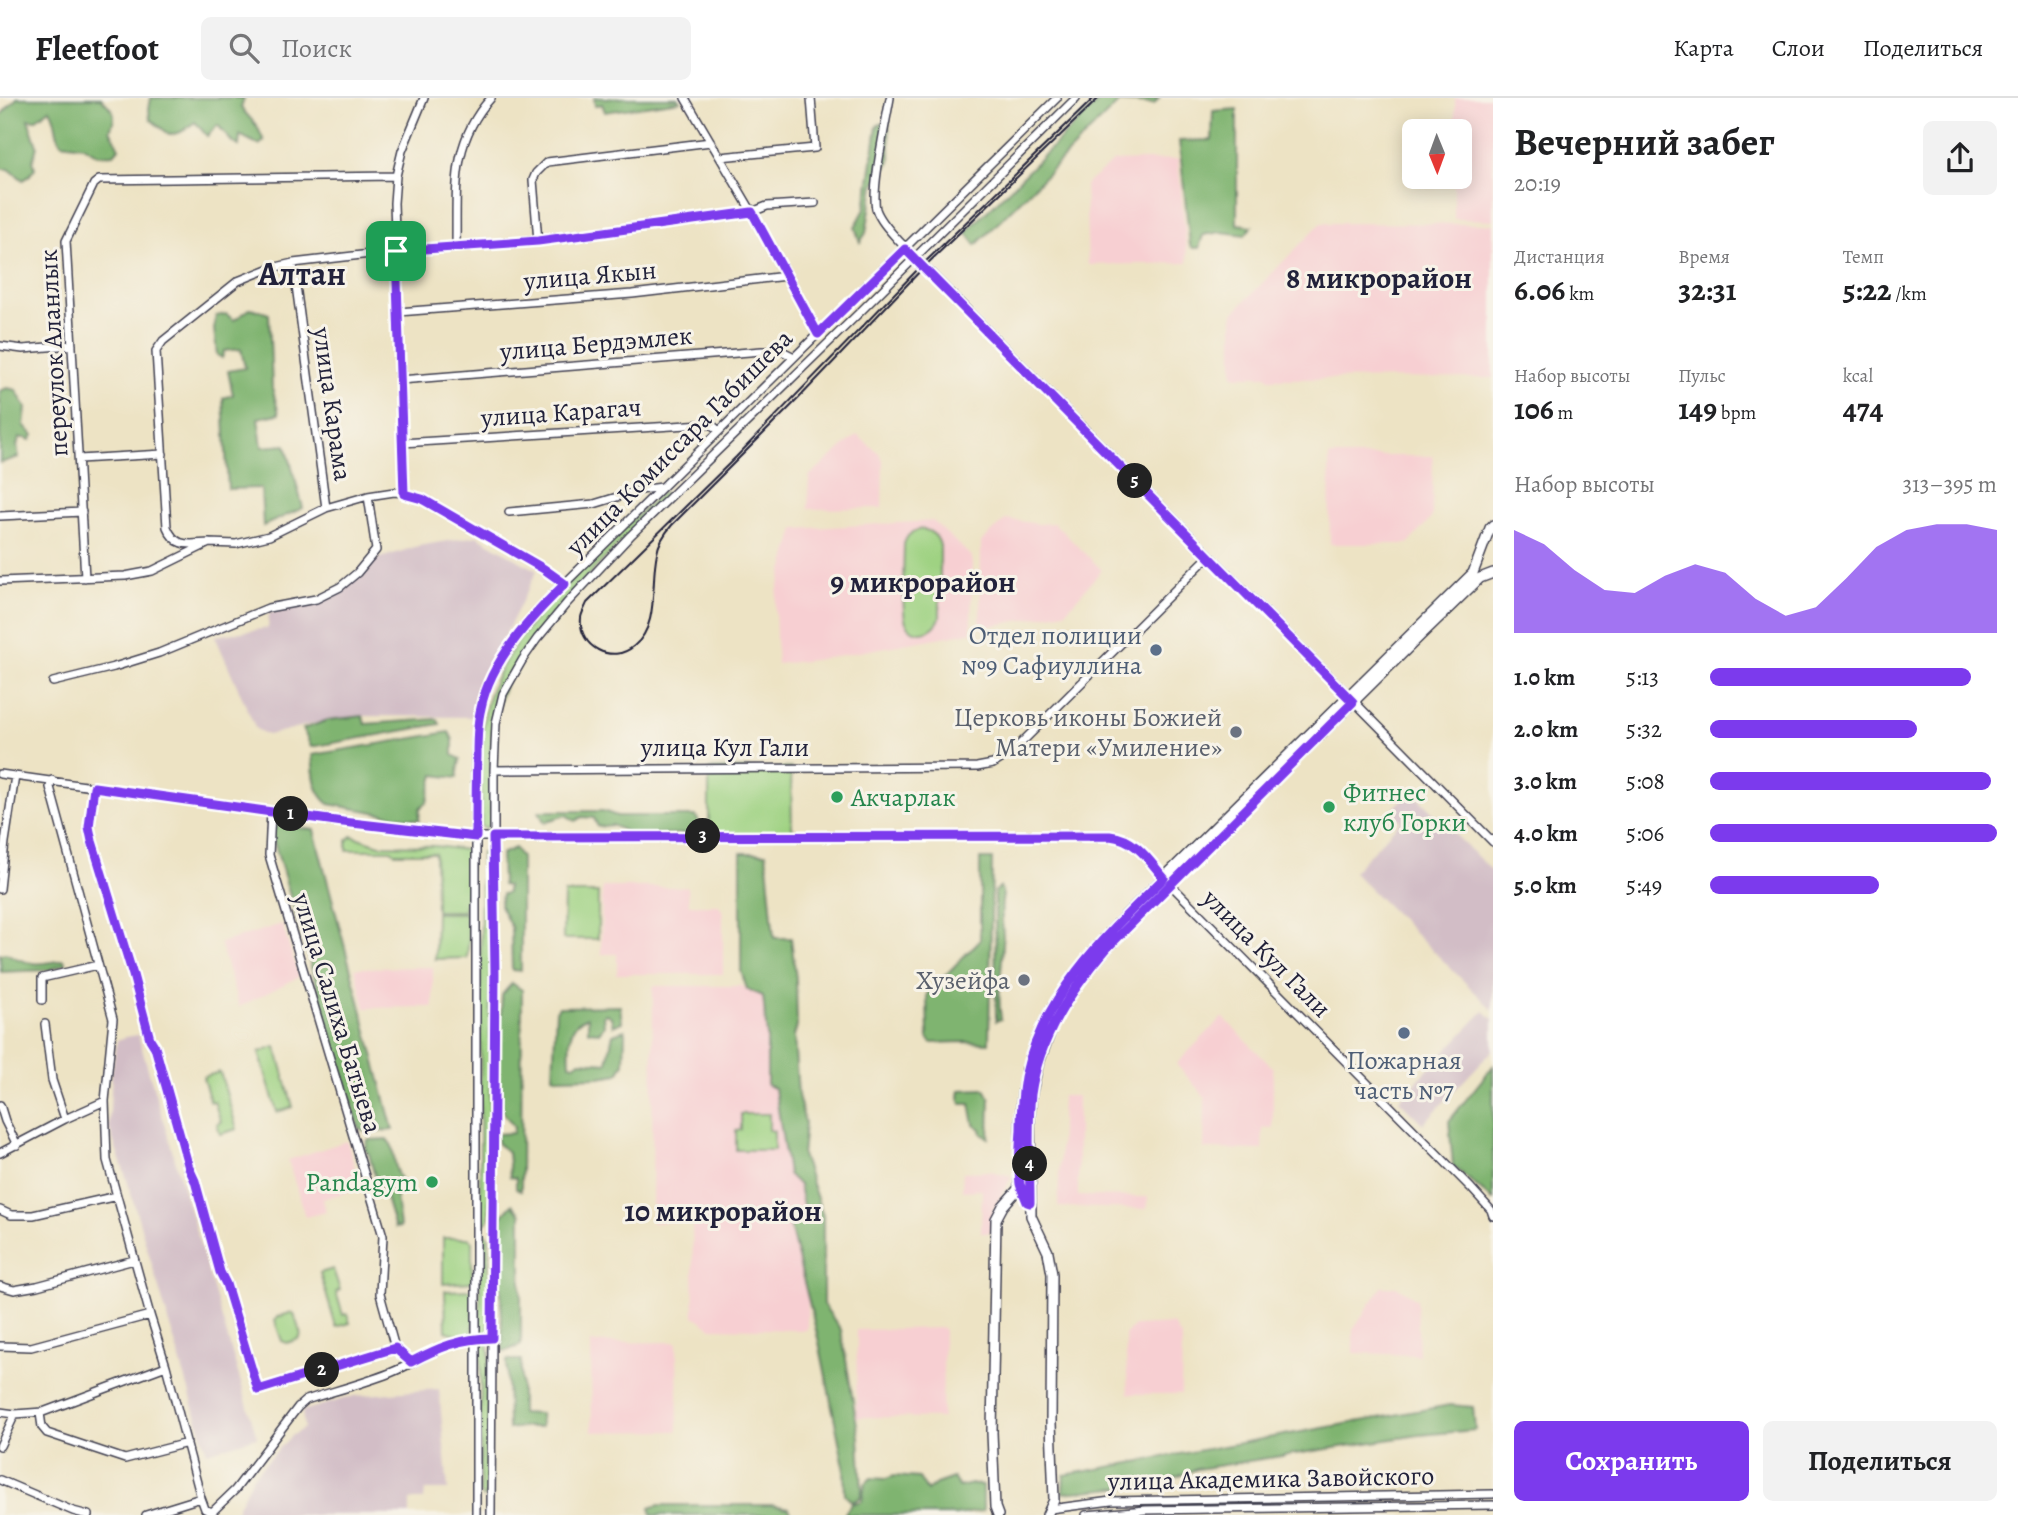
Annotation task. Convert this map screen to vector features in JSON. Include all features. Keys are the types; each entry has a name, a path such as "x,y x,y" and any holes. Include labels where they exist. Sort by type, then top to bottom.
{"main road":[{"path":"1049,1512 1054,1500 1051,1265 1048,1252 1033,1223 1030,1203 1031,1096 1038,1065 1054,1023 1083,977 1167,881 1473,573 1493,525"},
{"path":"1350,699 1480,578 1493,573"},
{"path":"1030,1203 1020,1187 1022,1099 1025,1076 1042,1027 1074,973 1126,915 1167,881"},
{"path":"998,1515 995,1507 992,1432 994,1239 996,1219 1003,1206 1020,1187"}],"street":[{"path":"404,494 396,176 402,151 424,98"},
{"path":"456,247 457,176 462,146 471,124 491,98"},
{"path":"685,98 752,212 818,334"},
{"path":"720,157 815,148 811,98"},
{"path":"890,98 876,189 876,209 883,222 905,249 1493,842"},
{"name":"улица Комиссара Габишева","path":"476,1515 478,738 481,707 494,673 521,631 565,584 1057,98"},
{"name":"улица Комиссара Габишева","path":"491,1515 495,974 493,837 495,735 503,694 523,659 567,603 629,536 1076,98"},
{"path":"538,241 533,180 547,162 711,142"},
{"name":"переулок Аланлык","path":"85,578 66,241 96,182 396,176"},
{"path":"565,584 544,569 422,499 394,492 326,508 269,536 236,544 181,544 172,538 167,527 156,351 163,341 238,281 292,263 396,251 538,241 752,212 767,206 815,203"},
{"name":"улица Карама","path":"292,263 326,508"},
{"name":"улица Якын","path":"398,312 632,294 786,276"},
{"path":"0,346 23,349 72,345"},
{"name":"улица Бердэмлек","path":"400,380 762,351 785,352 794,357"},
{"name":"улица Карагач","path":"402,443 704,424 712,425 719,431"},
{"path":"79,459 163,454"},
{"path":"509,512 594,504 663,487 671,496"},
{"path":"53,682 159,653 268,608 316,599 340,587 376,550 368,496"},
{"path":"0,516 82,512"},
{"path":"0,581 125,576 152,571 209,543"},
{"name":"улица Кул Гали","path":"494,770 964,767 993,764 1011,753 1209,556"},
{"name":"улица Кул Гали","path":"0,774 476,837 1121,837 1132,842 1167,881 1471,1188 1493,1216"},
{"path":"0,889 15,776"},
{"path":"52,780 50,787 113,1019 105,1101 107,1160 205,1509 211,1513 235,1490 301,1403 392,1373 441,1347 475,1338 492,1338"},
{"path":"94,787 89,827 92,841 220,1272 258,1390 395,1348 411,1362"},
{"name":"улица Салиха Батыева","path":"271,811 269,855 383,1236 380,1294 395,1348"},
{"path":"42,1000 43,978 98,965"},
{"path":"45,1024 52,1080 65,1119"},
{"path":"0,1153 105,1101"},
{"path":"0,1105 17,1145"},
{"path":"0,1210 11,1215 33,1215 117,1196"},
{"path":"476,1229 493,1229"},
{"path":"0,1286 14,1290 37,1286 134,1260"},
{"path":"0,1346 31,1347 150,1315"},
{"path":"0,1412 40,1413 166,1366"},
{"path":"40,1413 47,1433 125,1459 187,1443"},
{"path":"0,1446 15,1414"},
{"path":"0,1480 88,1515"},
{"name":"улица Академика Завойского","path":"1049,1512 1107,1501 1493,1494"},
{"path":"146,1515 201,1498"},
{"path":"1106,1513 1103,1505 1107,1501"},
{"path":"476,1502 491,1502"},
{"name":"улица Академика Завойского","path":"1086,1515 1160,1510 1493,1504"}],"shaded area":[{"path":"1455,98 1493,98 1493,220 1454,219 1454,189 1472,189 1472,119 1455,119"},
{"path":"1178,159 1188,263 1088,265 1085,185 1114,161"},
{"path":"1321,223 1493,224 1493,378 1269,379 1266,376 1233,376 1233,313"},
{"path":"857,435 879,453 883,461 882,508 808,509 809,476"},
{"path":"1329,456 1433,456 1432,517 1408,544 1330,544"},
{"path":"1006,519 1039,524 1054,523 1102,570 1065,612 980,628 981,542"},
{"path":"933,521 972,557 971,632 777,664 777,592 795,529"},
{"path":"477,536 537,571 480,686 471,717 363,716 328,720 268,735 256,729 215,636 268,628 269,613 313,603 340,592 359,573 363,576 374,560 418,546"},
{"path":"1411,791 1493,872 1493,1010 1353,872 1401,821 1390,812"},
{"path":"602,887 688,887 689,905 719,905 723,912 723,974 617,974 617,954 601,954"},
{"path":"282,924 299,977 239,1007 220,943"},
{"path":"433,967 433,1007 365,1008 355,968"},
{"path":"653,986 741,986 763,996 788,1174 799,1185 804,1212 789,1211 787,1214 808,1297 807,1330 712,1328 694,1316 692,1221 652,1223"},
{"path":"1484,1011 1493,1019 1493,1050 1423,1124 1399,1100"},
{"path":"1223,1017 1273,1068 1273,1128 1263,1129 1262,1150 1204,1149 1205,1097 1176,1064"},
{"path":"138,1035 257,1437 207,1452 127,1180 109,1128 112,1071 117,1040"},
{"path":"1062,1096 1078,1096 1078,1196 1148,1197 1147,1209 1058,1207"},
{"path":"347,1141 361,1188 323,1199 326,1212 305,1217 288,1160"},
{"path":"990,1171 1012,1176 994,1209 990,1233 981,1233 982,1190 962,1191 963,1172"},
{"path":"1382,1287 1398,1287 1417,1299 1419,1355 1353,1353 1353,1329"},
{"path":"1173,1324 1182,1338 1181,1394 1128,1394 1125,1335 1134,1326"},
{"path":"944,1328 942,1418 856,1417 857,1330"},
{"path":"677,1342 678,1431 592,1432 591,1343"},
{"path":"439,1389 448,1490 425,1490 424,1500 410,1500 410,1515 234,1515 252,1477 291,1436 304,1428 302,1411 354,1396"}],"green space":[{"path":"17,98 101,98 113,112 114,119 110,130 119,148 114,154 98,155 83,146 61,143 50,109 35,120 28,119 37,146 33,161 35,168 29,176 23,180 9,169 0,169 0,116"},
{"path":"151,98 244,98 241,108 257,126 264,141 259,145 240,135 239,146 232,142 218,125 207,136 195,122 181,132 170,135 150,119"},
{"path":"594,98 678,98 680,101 605,112 602,104 595,106"},
{"path":"1102,98 1159,98 1154,104 1119,102 976,245 966,232"},
{"path":"1237,109 1237,224 1252,226 1245,235 1221,232 1203,235 1199,248 1193,248 1190,245 1179,141 1212,140 1213,111"},
{"path":"889,120 890,161 874,185 866,233 860,242 855,227 865,209 877,126"},
{"path":"251,308 269,314 272,387 279,414 258,418 262,447 286,445 303,508 263,526 261,488 228,489 223,398 233,395 228,371 245,368 241,349 224,351 222,358 217,355 214,329 216,316 226,314 234,320"},
{"path":"7,388 16,390 26,408 24,425 33,435 30,440 19,438 19,457 0,463 0,391"},
{"path":"662,492 667,496 551,617 520,657 504,686 493,732 490,824 484,828 481,826 482,733 487,703 497,675 514,647 561,590"},
{"path":"922,529 934,534 940,546 940,618 934,627 919,632 910,627 904,616 904,544 911,533"},
{"path":"363,716 365,724 437,719 440,724 311,747 303,729 328,720"},
{"path":"449,732 453,740 453,755 460,759 457,778 434,775 427,802 420,808 419,820 329,804 317,788 312,755"},
{"path":"791,768 792,836 709,836 709,769"},
{"path":"539,811 603,811 617,816 696,816 701,826 699,834 631,834 612,825 598,827 594,818 582,817 575,821 566,815 544,822"},
{"path":"277,825 314,830 393,1130 368,1133 359,1128 271,832"},
{"path":"352,836 380,845 435,846 466,850 469,872 464,911 436,911 435,853 347,850 347,840"},
{"path":"515,848 521,858 521,971 512,970 511,927 500,905 502,894 507,893 507,886 502,885 501,854"},
{"path":"481,853 491,853 489,1220 484,1224 480,1220"},
{"path":"741,853 766,853 774,938 791,938 796,979 797,1026 794,1036 798,1095 805,1123 802,1155 823,1216 823,1304 841,1330 859,1437 862,1491 860,1498 852,1502 845,1495 844,1466 819,1342 787,1214 788,1211 804,1211 799,1185 788,1174 775,1089 767,1085 767,1036 763,996 747,989 741,971"},
{"path":"980,859 992,859 989,1043 932,1043 928,1038 927,994 980,940"},
{"path":"1000,887 1003,895 1001,1019 996,1021 995,891"},
{"path":"564,893 598,893 598,939 563,939"},
{"path":"436,913 465,913 469,938 467,958 435,959"},
{"path":"6,953 28,962 64,960 66,964 48,970 1,972 0,954"},
{"path":"512,983 522,990 521,1191 516,1188 516,1178 510,1177 508,1152 497,1143 497,1134 513,1133 514,1127 501,1109 501,1098 497,1093 502,995"},
{"path":"620,1006 622,1022 613,1026 611,1017 606,1014 603,1016 604,1025 600,1032 588,1031 588,1017 576,1024 569,1050 570,1064 574,1065 580,1061 607,1063 613,1034 625,1030 624,1063 618,1074 599,1077 553,1076 556,1011 559,1007"},
{"path":"276,1047 293,1107 277,1112 259,1052"},
{"path":"1493,1066 1493,1200 1453,1166 1449,1121"},
{"path":"220,1072 237,1129 220,1134 217,1124 221,1122 214,1101 210,1102 203,1077"},
{"path":"985,1089 990,1098 989,1138 974,1124 970,1104 961,1104 959,1097 960,1090"},
{"path":"741,1114 769,1114 769,1130 774,1131 774,1150 736,1150 736,1131 741,1130"},
{"path":"387,1139 392,1146 397,1173 405,1188 396,1196 400,1227 395,1228 383,1188 377,1185 369,1154 365,1150 368,1140"},
{"path":"512,1204 521,1214 521,1345 503,1352 500,1261 503,1240 498,1220"},
{"path":"484,1233 489,1238 489,1329 485,1334 480,1332 480,1238"},
{"path":"443,1238 468,1238 472,1241 472,1282 443,1284"},
{"path":"333,1269 340,1290 336,1292 343,1315 347,1314 350,1323 336,1327 320,1273"},
{"path":"470,1290 473,1295 473,1332 464,1337 446,1331 445,1291"},
{"path":"294,1314 301,1335 299,1339 287,1343 282,1341 275,1321 277,1317"},
{"path":"483,1342 489,1346 489,1493 484,1498 480,1493"},
{"path":"507,1360 521,1360 521,1413 540,1414 541,1427 508,1429"},
{"path":"1450,1405 1473,1407 1475,1430 1419,1435 1197,1469 1159,1484 1063,1493 1064,1475"},
{"path":"894,1476 919,1478 927,1491 936,1484 953,1478 959,1487 983,1485 983,1511 955,1515 845,1513 851,1504 862,1501 865,1484 871,1478 886,1479"},
{"path":"659,1505 772,1505 789,1508 792,1515 652,1515 650,1508"}],"tram line":[{"path":"1094,98 922,265 736,457 587,603 581,616 582,628 591,645 598,650 616,654 634,646 648,627 658,549 672,525 924,267 1099,98"}],"place":[{"name":"Отдел полиции №9 Сафиуллина","path":"1156,650"},
{"name":"Церковь иконы Божией Матери «Умиление»","path":"1236,732"},
{"name":"Акчарлак","path":"837,797"},
{"name":"Фитнес клуб Горки","path":"1329,807"},
{"name":"Хузейфа","path":"1024,980"},
{"name":"Пожарная часть №7","path":"1404,1033"},
{"name":"Pandagym","path":"432,1182"}],"district":[{"name":"Алтан","path":"302,273"},
{"name":"8 микрорайон","path":"1379,278"},
{"name":"9 микрорайон","path":"923,582"},
{"name":"10 микрорайон","path":"723,1211"}],"route":[{"path":"752,212 818,334 905,249 1353,702 1108,947 1064,1005 1045,1044 1031,1096 1030,1203 1020,1187 1022,1099 1025,1076 1042,1027 1074,973 1102,940 1164,878 1132,842 1110,836 493,837 495,974 492,1338 462,1340 411,1362 395,1348 258,1390 112,913 89,827 94,787 343,822 476,837 478,726 486,690 521,631 565,584 544,569 422,499 404,494 396,251 538,241 752,212"}]}
